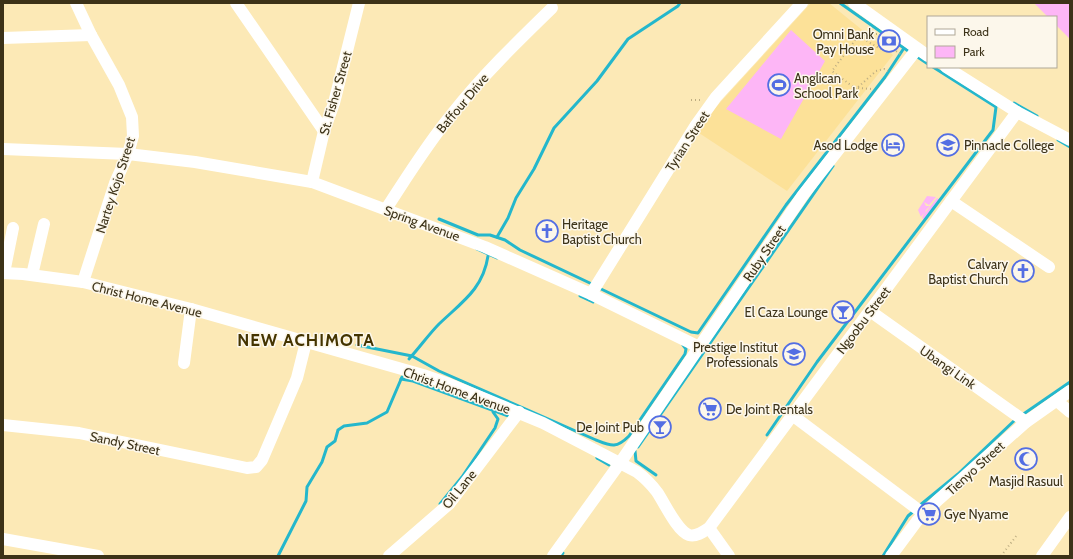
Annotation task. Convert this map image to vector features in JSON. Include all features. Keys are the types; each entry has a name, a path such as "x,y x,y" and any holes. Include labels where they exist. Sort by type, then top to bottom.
{"street":[{"name":"Nartey Kojo Street","path":"76,3 91,35 119,85 132,117 133,136 128,154 115,183 83,282"},
{"path":"236,3 324,131"},
{"name":"St. Fisher Street","path":"312,182 324,131 334,103 359,3"},
{"name":"Tyrian Street","path":"591,294 696,124 716,97 802,3"},
{"path":"854,3 927,55"},
{"name":"Baffour Drive","path":"386,209 412,168 451,115 497,61 552,8"},
{"path":"3,38 91,35"},
{"name":"Ruby Street","path":"553,556 620,463 804,195 839,147 917,49"},
{"path":"948,68 1017,112 1070,140"},
{"name":"Ngoobu Street","path":"709,528 1017,112"},
{"name":"Spring Avenue","path":"3,149 128,154 196,162 312,182 485,247 591,294 699,347"},
{"path":"951,201 1049,267"},
{"path":"32,275 44,224"},
{"path":"4,273 12,228"},
{"name":"Christ Home Avenue","path":"4,273 83,282 191,309 442,381 519,412 620,463 646,478 681,530 693,535 700,534 709,528"},
{"path":"184,363 191,309"},
{"name":"Ubangi Link","path":"870,311 1026,422"},
{"name":"Sandy Street","path":"3,425 79,433 247,468 256,467 262,460 297,378 306,342"},
{"name":"Tienyo Street","path":"891,556 924,514 1026,422 1070,391"},
{"path":"1057,401 1070,412"},
{"name":"Oil Lane","path":"389,556 449,504 519,412"},
{"path":"792,414 924,514"},
{"path":"1042,556 1070,517"},
{"path":"709,528 729,556"},
{"path":"3,539 98,556"}],"path":[{"path":"859,35 881,34 891,30"},
{"path":"859,35 877,48 888,52 896,51 908,61"},
{"path":"859,35 832,71 856,89 867,78 880,70 884,69 896,77"},
{"path":"1001,556 1017,535"}],"shaded area":[{"path":"811,3 829,3 893,55 787,191 696,131"}],"green space":[{"path":"1034,3 1070,3 1070,39 1057,26 1057,16 1047,16"},
{"name":"Anglican School Park","path":"791,30 825,61 781,139 726,109"},
{"path":"927,196 936,197 929,205 924,202 926,206 930,206 925,213 937,198 940,200 925,220 922,218 924,213 921,217 918,210"}],"waterway":[{"path":"497,237 508,218 516,198 534,169 554,128 597,81 628,39 678,6 680,3"},
{"path":"840,3 911,53"},
{"path":"599,288 691,332 698,333 786,205 885,77 904,48"},
{"path":"916,56 927,63"},
{"path":"767,435 817,362 993,130 996,107 935,68"},
{"path":"1014,103 1037,116"},
{"path":"1058,140 1070,147"},
{"path":"638,447 833,166"},
{"path":"439,219 478,235 490,235 505,240 520,250 594,285"},
{"path":"477,249 497,258"},
{"path":"409,359 435,328 470,294 481,277 488,256"},
{"path":"580,296 593,302"},
{"path":"357,345 412,356 439,371 610,445 617,445 629,436 685,354 686,349 683,345"},
{"path":"278,556 306,501 307,487 322,462 327,447 335,441 338,430 344,426 367,423 387,412 402,377"},
{"path":"401,379 413,381 511,417"},
{"path":"1022,415 1070,382"},
{"path":"440,504 462,477 495,428 498,419 493,412"},
{"path":"919,506 958,474 1016,419"},
{"path":"635,451 636,461 656,475"},
{"path":"597,458 609,465"},
{"path":"883,556 908,516 915,510"}],"place":[{"name":"Omni Bank Pay House","path":"889,41"},
{"name":"Anglican School Park","path":"779,85"},
{"name":"Asod Lodge","path":"893,145"},
{"name":"Pinnacle College","path":"948,145"},
{"name":"Heritage Baptist Church","path":"547,231"},
{"name":"Calvary Baptist Church","path":"1023,271"},
{"name":"El Caza Lounge","path":"843,312"},
{"name":"Prestige Institut Professionals","path":"794,354"},
{"name":"De Joint Rentals","path":"710,409"},
{"name":"De Joint Pub","path":"660,427"},
{"name":"Masjid Rasuul","path":"1026,459"},
{"name":"Gye Nyame","path":"929,514"}],"district":[{"name":"NEW ACHIMOTA","path":"306,340"}]}
